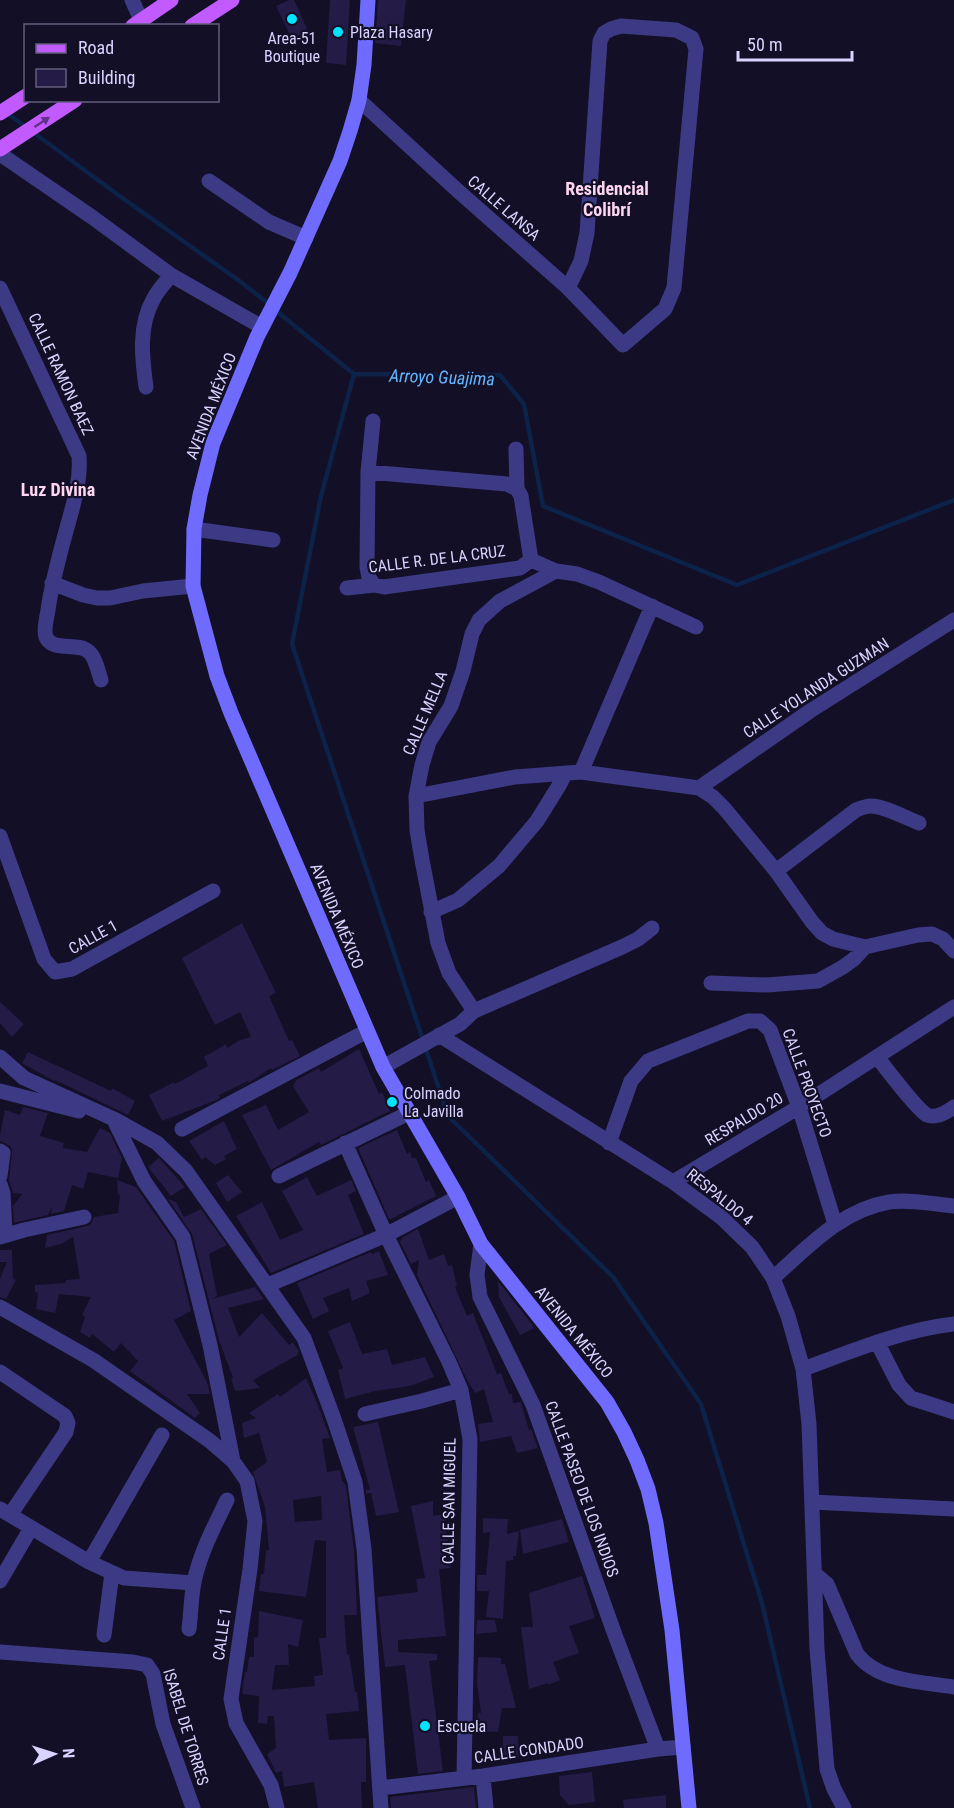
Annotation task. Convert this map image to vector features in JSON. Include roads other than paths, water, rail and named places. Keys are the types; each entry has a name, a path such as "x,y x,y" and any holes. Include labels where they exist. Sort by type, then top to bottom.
{"main road":[{"path":"137,23 171,0"},
{"path":"195,24 232,0"},
{"path":"0,113 24,97"},
{"path":"3,149 72,102"}],"street":[{"path":"132,0 137,23"},
{"name":"AVENIDA MÉXICO","path":"368,0 364,66 359,100 340,161 290,273 259,332 213,443 194,528 193,586 217,676 231,713 383,1066 458,1197 481,1244 607,1402 637,1460 648,1489 656,1523 672,1630 689,1808"},
{"name":"CALLE LANSA","path":"359,100 568,288 623,345 665,309 674,288 696,49 692,38 676,30 621,26 604,33 600,41 587,233 581,261 568,288"},
{"path":"3,149 92,218 171,275 259,332"},
{"path":"209,181 269,222 306,238"},
{"path":"146,387 142,351 146,318 153,299 171,275"},
{"name":"CALLE RAMON BAEZ","path":"0,288 79,456 78,487 52,583 45,631 47,640 52,644 88,651 93,657 101,680"},
{"path":"373,421 368,472 367,567 369,578 374,585"},
{"path":"516,449 517,489"},
{"path":"368,472 507,484 517,489 522,496 531,560"},
{"path":"194,528 273,540"},
{"name":"CALLE R. DE LA CRUZ","path":"347,588 374,585 384,587 520,567 531,560 556,571 578,574 696,627"},
{"name":"CALLE MELLA","path":"474,1011 450,973 438,943 417,830 416,796 429,742 451,705 472,634 479,620 500,601 556,571"},
{"path":"52,583 83,596 97,598 193,586"},
{"path":"581,772 652,606"},
{"name":"CALLE YOLANDA GUZMAN","path":"699,788 810,711 954,620"},
{"path":"416,796 515,777 581,772 699,788 724,808 776,871 822,933 833,939 865,947 918,934 932,934 943,939 954,951"},
{"path":"431,912 458,900 499,866 537,821 565,774"},
{"path":"776,871 856,810 864,807 879,808 919,823"},
{"name":"CALLE 1","path":"0,836 44,959 55,972 72,969 213,891"},
{"path":"383,1066 460,1024 474,1011 622,947 638,939 651,928"},
{"path":"711,983 767,985 818,981 843,967 865,947"},
{"name":"RESPALDO 20","path":"673,1182 799,1107 954,1007"},
{"name":"CALLE PROYECTO","path":"609,1143 631,1081 648,1061 748,1021 760,1021 770,1030 799,1107 835,1224"},
{"path":"182,1129 367,1031"},
{"name":"RESPALDO 4","path":"439,1035 673,1182 722,1218 752,1247 773,1278 788,1316 803,1369 809,1424 817,1649 827,1769 834,1790 844,1808"},
{"path":"0,1057 24,1078 116,1120 157,1143 186,1171 304,1338 355,1482 364,1549 381,1808"},
{"path":"877,1057 926,1115 946,1113 954,1107"},
{"path":"0,1091 116,1120"},
{"path":"279,1176 409,1113"},
{"path":"116,1120 144,1181 183,1237 210,1345 233,1461"},
{"name":"CALLE SAN MIGUEL","path":"345,1143 461,1390 470,1439 464,1778"},
{"path":"0,1151 3,1153 0,1176"},
{"path":"0,1184 3,1193 5,1231 0,1237"},
{"path":"268,1285 386,1234 458,1197"},
{"path":"773,1278 835,1224 874,1206 907,1201 954,1206"},
{"path":"0,1237 84,1217"},
{"name":"CALLE PASEO DE LOS INDIOS","path":"481,1244 477,1275 480,1297 533,1405 658,1749"},
{"path":"0,1307 93,1360 210,1441 233,1461"},
{"path":"803,1369 877,1342 940,1325 954,1324"},
{"path":"877,1342 899,1385 911,1398 954,1412"},
{"path":"0,1372 65,1416 68,1423 66,1432 5,1512 89,1562 124,1578 194,1583"},
{"path":"365,1413 461,1390"},
{"path":"89,1562 162,1435"},
{"name":"CALLE 1","path":"233,1461 247,1481 255,1521 231,1700 236,1723 271,1785 278,1808"},
{"path":"189,1629 194,1583 204,1547 227,1500"},
{"path":"812,1502 954,1509"},
{"path":"0,1581 31,1528"},
{"path":"104,1635 112,1573"},
{"path":"815,1574 827,1584 857,1654 864,1663 872,1669 894,1677 954,1688"},
{"name":"ISABEL DE TORRES","path":"0,1652 147,1665 153,1674 163,1724 190,1806"},
{"name":"CALLE CONDADO","path":"380,1788 483,1776 682,1747"},
{"path":"483,1776 486,1808"}],"waterway":[{"name":"Arroyo Guajima","path":"7,113 269,304"},
{"name":"Arroyo Guajima","path":"275,310 354,374 500,375 524,404 543,506 737,585 954,500"},
{"path":"354,374 321,496 292,644 448,1116 613,1277 701,1404 762,1603 810,1808"}],"place":[{"name":"Area-51 Boutique","path":"292,19"},
{"name":"Plaza Hasary","path":"338,32"},
{"name":"Colmado La Javilla","path":"392,1102"},
{"name":"Escuela","path":"425,1726"}],"district":[{"name":"Residencial Colibrí","path":"607,198"},
{"name":"Luz Divina","path":"58,489"}]}
